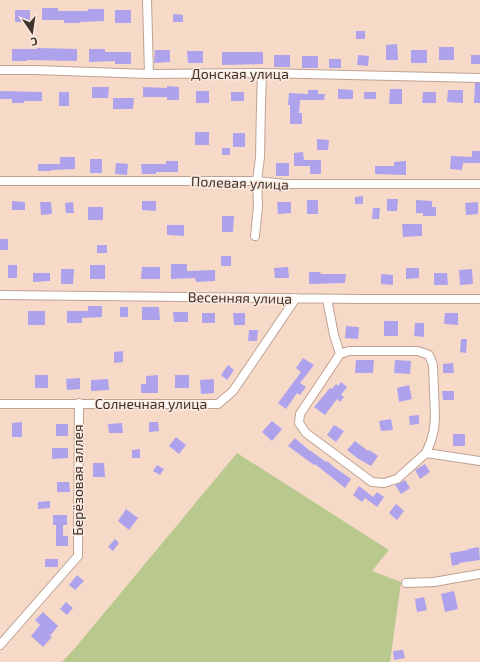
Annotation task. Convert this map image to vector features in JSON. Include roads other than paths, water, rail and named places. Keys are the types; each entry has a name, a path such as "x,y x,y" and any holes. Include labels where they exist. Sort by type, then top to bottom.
{"street":[{"path":"147,0 149,74"},
{"name":"Донская улица","path":"0,70 149,74 262,73 480,78"},
{"path":"255,236 258,207 257,181 260,157 260,104 262,73"},
{"name":"Полевая улица","path":"0,181 257,181 285,184 480,184"},
{"name":"Весенняя улица","path":"0,295 327,299 480,299"},
{"name":"Солнечная улица","path":"0,404 218,404 233,391 296,298"},
{"path":"327,299 334,335 340,354"},
{"path":"349,351 418,351 429,355 433,365 435,417 431,441 426,453 398,479 384,483 372,482 306,433 299,423 300,414 340,354 349,351"},
{"name":"Берёзовая аллея","path":"0,645 78,556 79,403"},
{"path":"426,453 465,460 480,461"},
{"path":"406,583 434,582 480,574"}]}
